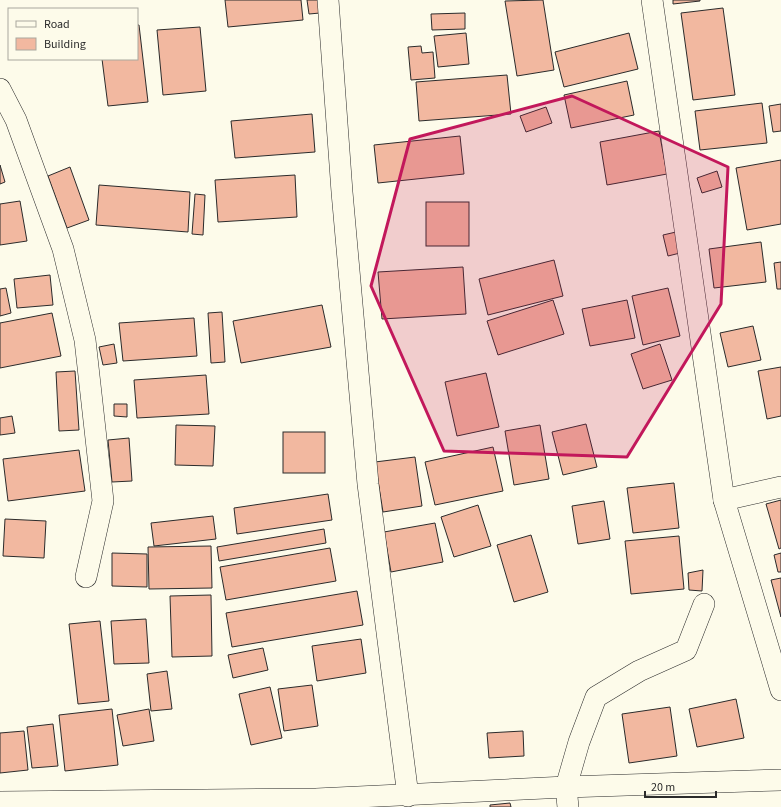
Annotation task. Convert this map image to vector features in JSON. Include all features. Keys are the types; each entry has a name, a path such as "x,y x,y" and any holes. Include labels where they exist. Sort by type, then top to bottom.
{"street":[{"path":"328,0 342,192 368,484 408,796"},
{"path":"652,0 724,500 781,690"},
{"path":"0,90 16,120 63,249 85,340 103,501 86,577"},
{"path":"724,500 781,487"},
{"path":"567,797 579,742 596,697 639,671 686,650 704,604"},
{"path":"0,802 316,803 408,796 567,797 781,780"}],"highlighted area":[{"path":"572,96 728,167 721,304 627,457 444,451 371,286 410,139"}],"building":[{"path":"225,0 301,0 303,20 228,27"},
{"path":"307,0 318,0 320,13 309,14"},
{"path":"543,0 554,70 517,76 505,1"},
{"path":"673,0 700,0 700,1 673,4"},
{"path":"723,8 735,95 693,100 681,13"},
{"path":"465,13 465,29 432,30 431,14"},
{"path":"139,25 148,102 108,106 102,60 138,60"},
{"path":"200,27 206,91 163,95 157,30"},
{"path":"466,33 469,64 438,67 434,36"},
{"path":"629,33 638,69 564,87 555,52"},
{"path":"421,46 422,53 433,52 435,78 411,80 408,47"},
{"path":"507,75 511,114 419,121 416,82"},
{"path":"627,81 634,115 571,128 564,95"},
{"path":"762,103 767,143 700,150 695,111"},
{"path":"781,104 781,131 773,132 769,106"},
{"path":"546,107 552,123 526,132 520,116"},
{"path":"312,114 315,152 235,158 231,121"},
{"path":"659,131 667,174 607,185 600,142"},
{"path":"460,136 464,174 378,183 374,145"},
{"path":"781,160 781,224 747,230 736,168"},
{"path":"0,165 5,182 0,184"},
{"path":"70,167 89,220 67,228 48,176"},
{"path":"717,171 722,187 702,193 697,178"},
{"path":"295,175 297,217 218,222 215,180"},
{"path":"99,185 190,192 188,232 96,225"},
{"path":"195,194 205,195 203,235 192,234"},
{"path":"20,201 27,241 0,245 0,204"},
{"path":"426,202 469,202 469,246 426,246"},
{"path":"676,232 680,253 668,256 663,235"},
{"path":"761,242 766,282 714,288 709,249"},
{"path":"554,260 563,296 488,315 479,279"},
{"path":"781,262 781,289 777,289 774,263"},
{"path":"463,267 466,314 382,319 378,272"},
{"path":"50,275 53,305 17,308 14,279"},
{"path":"6,288 11,313 0,316 0,289"},
{"path":"668,288 680,336 643,345 632,296"},
{"path":"553,300 564,334 498,355 487,321"},
{"path":"627,300 635,338 590,346 582,309"},
{"path":"322,305 331,347 241,363 233,321"},
{"path":"222,312 225,362 211,363 208,313"},
{"path":"52,313 61,356 0,368 0,323"},
{"path":"194,318 197,356 123,361 119,323"},
{"path":"753,326 761,360 728,367 720,333"},
{"path":"114,344 117,363 103,365 99,347"},
{"path":"660,344 672,380 643,389 631,354"},
{"path":"781,367 781,416 767,419 758,371"},
{"path":"75,371 79,430 59,431 56,372"},
{"path":"486,373 499,427 457,436 445,382"},
{"path":"206,375 209,414 137,418 134,380"},
{"path":"114,404 127,404 127,417 114,416"},
{"path":"12,416 15,433 0,435 0,418"},
{"path":"586,424 597,467 563,475 552,432"},
{"path":"176,425 215,426 213,466 175,465"},
{"path":"540,425 549,479 514,485 505,431"},
{"path":"283,432 325,432 325,473 283,473"},
{"path":"129,438 132,481 112,482 108,440"},
{"path":"493,447 503,491 435,505 425,462"},
{"path":"79,450 85,491 8,501 3,459"},
{"path":"415,457 422,506 383,512 375,462"},
{"path":"674,483 679,528 633,533 627,488"},
{"path":"328,494 332,520 237,534 234,508"},
{"path":"781,500 781,548 779,549 766,504"},
{"path":"604,501 610,539 578,544 572,506"},
{"path":"478,505 491,546 454,557 441,517"},
{"path":"213,516 216,539 154,546 151,523"},
{"path":"5,519 46,521 44,558 3,556"},
{"path":"435,523 443,562 391,572 384,532"},
{"path":"324,529 326,543 219,561 217,547"},
{"path":"531,535 548,592 514,602 497,545"},
{"path":"679,536 684,589 631,594 625,541"},
{"path":"211,546 212,588 149,589 148,547"},
{"path":"330,548 336,581 226,600 220,567"},
{"path":"112,553 147,554 147,587 112,586"},
{"path":"781,553 781,572 778,572 774,555"},
{"path":"703,570 702,591 689,590 688,573"},
{"path":"781,578 781,617 771,580"},
{"path":"357,591 363,625 232,647 226,613"},
{"path":"211,595 212,656 172,657 170,596"},
{"path":"146,619 149,663 114,664 111,621"},
{"path":"100,621 109,701 78,704 69,624"},
{"path":"361,639 366,673 317,681 312,646"},
{"path":"263,648 268,670 233,678 228,655"},
{"path":"167,671 172,709 151,711 147,674"},
{"path":"312,685 318,726 284,731 278,689"},
{"path":"270,687 282,738 251,745 239,694"},
{"path":"736,699 744,738 697,747 689,709"},
{"path":"670,707 677,756 629,763 622,714"},
{"path":"112,709 118,765 65,771 59,715"},
{"path":"149,709 154,741 123,746 117,715"},
{"path":"53,724 58,766 32,768 27,727"},
{"path":"24,731 28,770 0,773 0,733"},
{"path":"523,731 524,756 489,758 487,733"},
{"path":"510,803 511,807 490,807 490,805"}]}
